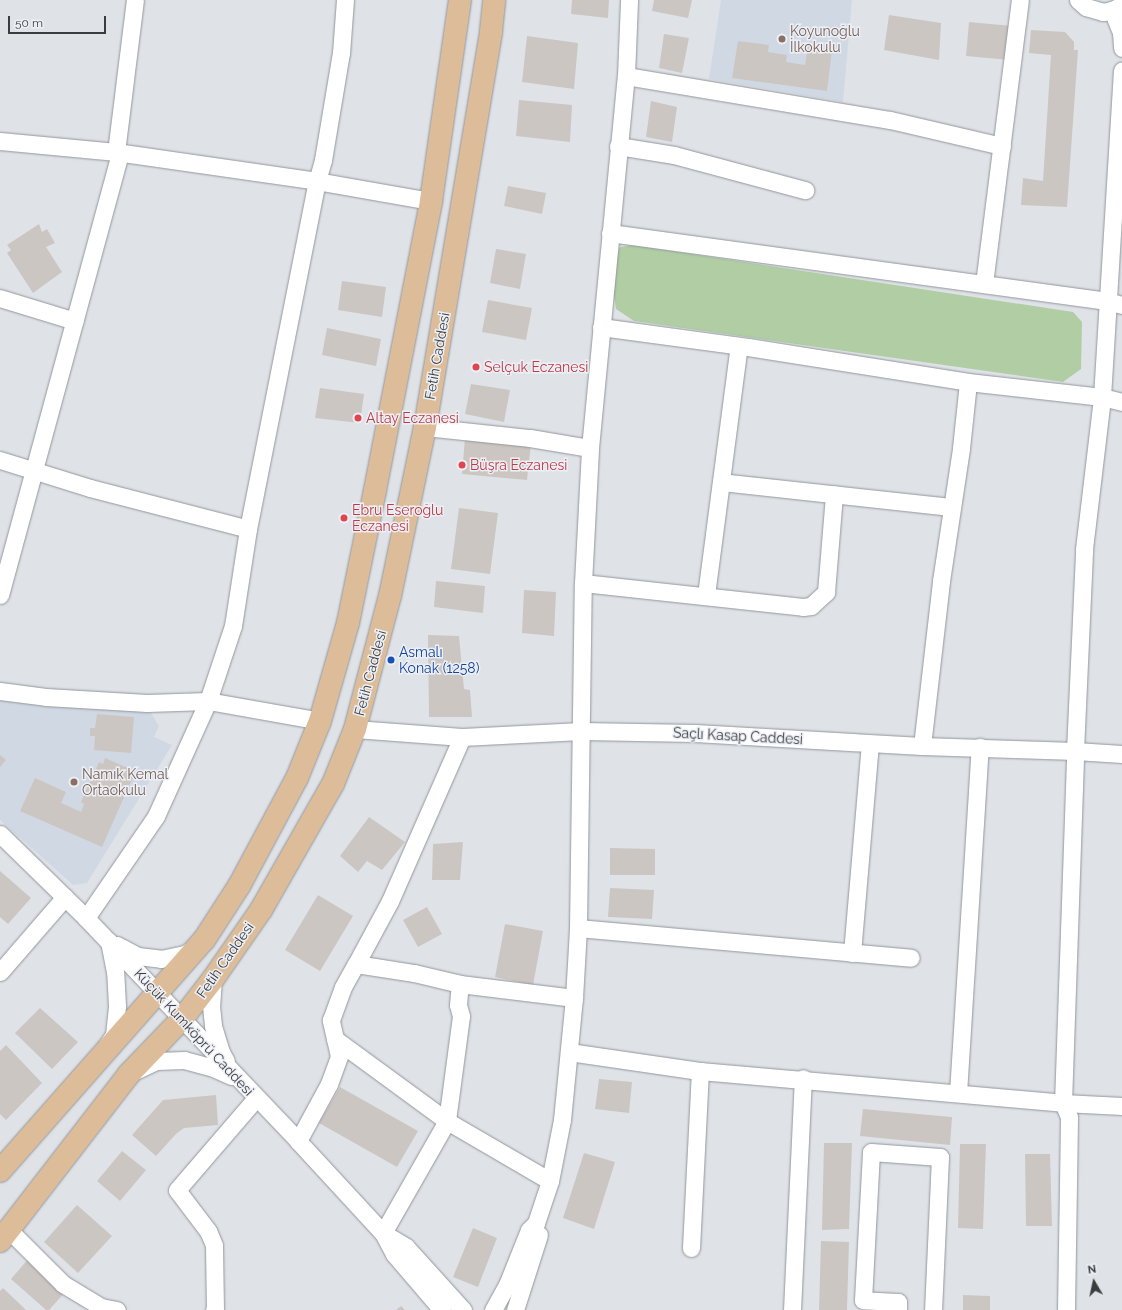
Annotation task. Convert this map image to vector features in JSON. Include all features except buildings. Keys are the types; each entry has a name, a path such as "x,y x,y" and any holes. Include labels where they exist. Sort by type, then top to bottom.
{"main road":[{"path":"452,0 456,16 455,32"},
{"name":"Fetih Caddesi","path":"0,1171 204,940 240,886 298,778 320,721 350,616 431,201 460,0"},
{"name":"Fetih Caddesi","path":"5,1236 129,1074 182,1019 213,979 260,910 333,784 355,729 390,596 425,427 491,31 494,0"},
{"path":"491,31 504,0"}],"street":[{"path":"0,595 75,321 118,152 136,0"},
{"path":"86,918 156,816 208,701 233,626 248,529 317,181 324,160 340,60 345,0"},
{"path":"493,1310 507,1285 529,1230 536,1223 550,1181 562,1120 574,998 578,928 583,583 590,448 618,146 626,76 629,0"},
{"path":"984,284 1020,0"},
{"path":"1076,0 1094,11 1103,12 1117,8 1122,48"},
{"path":"1066,1310 1069,1117 1063,1102 1075,750 1084,549 1114,303 1122,71"},
{"path":"626,76 890,120 1002,146"},
{"path":"0,141 118,152 317,181 431,201"},
{"path":"618,146 674,155 805,190"},
{"path":"610,233 1114,303"},
{"path":"0,298 75,321"},
{"path":"601,327 739,346 968,382 1102,397 1122,402"},
{"path":"706,595 739,346"},
{"path":"922,746 941,581 968,382"},
{"path":"425,427 530,438 590,448"},
{"path":"0,460 34,472 248,529"},
{"path":"721,482 952,507"},
{"path":"583,583 706,595 802,607 814,603 826,592 834,494"},
{"path":"0,691 46,697 147,703 208,701 320,721"},
{"name":"Saçlı Kasap Caddesi","path":"355,729 462,736 581,731 695,733 870,744 1075,750 1122,754"},
{"path":"298,1141 329,1084 339,1056 331,1020 343,987 390,901 462,736"},
{"path":"852,953 870,744"},
{"path":"958,1093 980,747"},
{"name":"Küçük Kumköprü Caddesi","path":"0,834 86,918 237,1079 298,1141 383,1233"},
{"path":"0,972 65,897"},
{"path":"578,928 911,958"},
{"path":"109,942 138,956 161,959 185,954 204,940"},
{"path":"90,1070 114,1035 117,1006 115,972 109,942"},
{"path":"356,964 414,972 460,984 574,998"},
{"path":"213,979 211,1006 213,1026 221,1052 237,1079"},
{"path":"383,1233 447,1121 461,1016 458,1005 460,984"},
{"path":"335,1039 447,1121 550,1181"},
{"path":"569,1052 700,1071 803,1078 958,1093 1122,1106"},
{"path":"129,1074 156,1061 184,1060 211,1067 237,1079"},
{"path":"691,1248 700,1071"},
{"path":"792,1310 803,1078"},
{"path":"215,1310 214,1245 208,1232 176,1190 256,1098"},
{"path":"898,1310 898,1302 863,1300 871,1152 940,1157 933,1310"},
{"path":"514,1310 539,1235 536,1223"},
{"path":"383,1233 394,1254 442,1310"},
{"path":"383,1233 406,1247 463,1310"},
{"path":"5,1236 63,1284 101,1307 117,1310"}],"shaded area":[{"name":"Koyunoğlu İlkokulu","path":"721,0 852,0 843,102 709,79"},
{"name":"Namık Kemal Ortaokulu","path":"0,697 148,708 159,726 154,737 172,745 87,883 73,885 0,820"}],"green space":[{"path":"633,245 1073,312 1082,322 1081,369 1063,382 634,321 616,309 612,282 615,259 620,247"}],"place":[{"name":"Koyunoğlu İlkokulu","path":"782,39"},
{"name":"Selçuk Eczanesi","path":"476,367"},
{"name":"Altay Eczanesi","path":"358,418"},
{"name":"Büşra Eczanesi","path":"462,465"},
{"name":"Ebru Eseroğlu Eczanesi","path":"344,518"},
{"name":"Asmalı Konak (1258)","path":"391,660"},
{"name":"Namık Kemal Ortaokulu","path":"74,782"}]}
